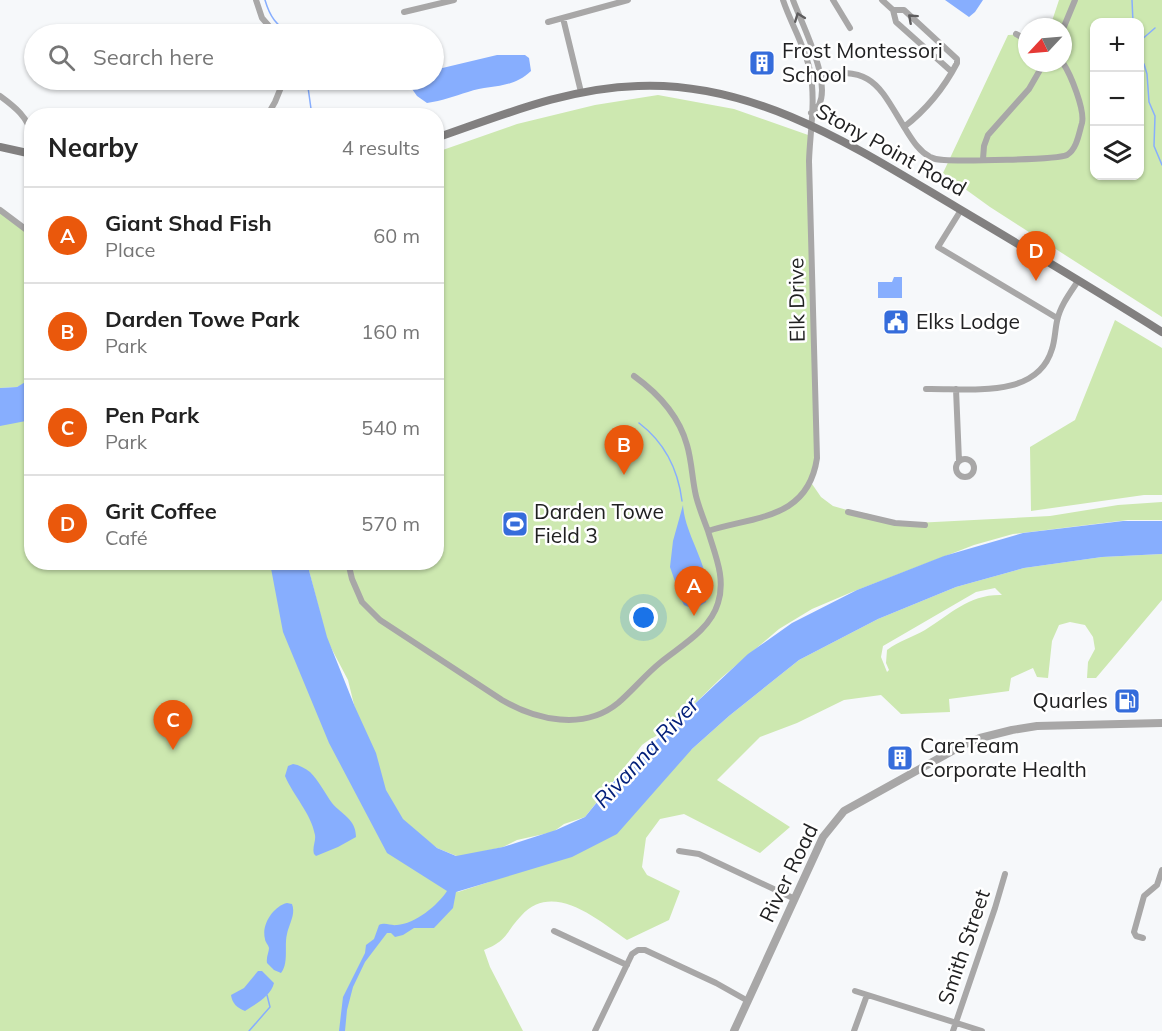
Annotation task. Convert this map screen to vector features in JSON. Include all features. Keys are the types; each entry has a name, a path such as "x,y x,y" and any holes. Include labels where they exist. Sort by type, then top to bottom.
{"main road":[{"name":"Stony Point Road","path":"444,135 534,104 581,92 640,86 687,88 744,100 812,124 961,210 1162,332"},
{"path":"0,147 24,152"}],"street":[{"path":"256,0 262,18 267,24"},
{"path":"404,12 433,3 454,0"},
{"path":"548,22 628,0"},
{"name":"Elk Drive","path":"708,531 781,512 801,495 813,475 817,458 809,161 812,124 811,75 783,0"},
{"path":"793,0 820,74 820,104 812,113"},
{"path":"833,0 850,28"},
{"path":"882,0 893,10 896,22 952,72"},
{"path":"1068,18 1075,0"},
{"path":"893,10 904,10 953,55 957,63 943,87 929,104 904,127"},
{"path":"563,18 581,92"},
{"path":"811,75 845,72 872,81 882,91 918,148 929,156 944,160 1063,156 1072,151 1076,144 1083,114 1067,72"},
{"path":"983,159 988,135 1029,89 1039,72"},
{"path":"272,108 281,90"},
{"path":"0,96 19,111 24,118"},
{"path":"0,210 24,228"},
{"path":"961,210 938,248 1057,318"},
{"path":"926,389 1008,387 1029,379 1041,369 1050,356 1057,318 1064,301 1078,281"},
{"path":"350,570 362,602 380,621 513,706 537,715 578,720 601,714 619,702 658,664 699,632 711,618 718,602 721,580 697,499 683,434 665,404 648,386 634,376"},
{"path":"956,388 959,462"},
{"path":"848,512 895,523 925,525"},
{"name":"River Road","path":"734,1031 824,837 844,811 963,745 994,734 1030,727 1162,723"},
{"path":"679,851 699,854 795,898"},
{"path":"1143,939 1136,936 1134,932 1144,896 1157,885 1162,870"},
{"name":"Smith Street","path":"953,1031 1005,874"},
{"path":"554,931 627,965"},
{"path":"595,1031 632,954 638,950 645,950 668,960 748,1001"},
{"path":"855,991 982,1031"},
{"path":"854,1031 867,994"}],"green space":[{"path":"1059,0 1162,0 1162,317 990,207 943,173 1008,35 1018,34 1018,72 1072,72 1072,18 1053,18"},
{"path":"658,95 734,109 811,136 818,454 810,481 821,497 833,506 890,521 915,523 1050,516 1118,505 1162,502 1162,520 1128,520 1013,534 974,545 812,609 779,629 720,679 671,727 642,745 585,817 564,824 553,832 459,857 437,848 393,815 357,717 348,680 327,640 309,570 444,570 444,150 517,124 595,105"},
{"path":"0,208 24,226 24,384 17,387 0,388"},
{"path":"1115,320 1162,348 1162,495 1144,495 1031,511 1030,447 1075,420"},
{"path":"24,416 24,570 290,570 388,844 458,892 489,882 692,749 799,660 878,619 956,587 1024,568 1102,557 1162,554 1162,600 1096,678 1087,678 1088,662 1095,649 1093,637 1085,625 1070,622 1059,625 1052,641 1048,678 1037,677 1033,668 1011,678 1009,691 949,699 950,712 901,714 881,695 844,700 797,723 760,737 717,780 790,827 760,853 684,814 660,819 646,838 642,867 647,875 680,891 669,920 627,940 575,907 561,902 547,902 534,906 521,916 502,939 484,950 490,967 523,1031 0,1031 0,421","holes":["995,588 1002,595 970,601 925,630 887,650 886,663 889,670 887,672 881,657 883,646 976,592"]}],"water":[{"path":"945,0 983,0 969,17"},
{"path":"497,55 525,55 529,58 531,71 508,84 427,103 413,90 444,90 444,68"},
{"path":"894,277 902,277 902,298 878,298 878,282 892,282"},
{"path":"24,383 24,421 0,426 0,388 17,387"},
{"path":"683,505 689,530 703,566 707,590 706,602 691,608 684,605 670,567 673,541"},
{"name":"Rivanna River","path":"1123,521 1162,521 1162,554 1102,557 1024,568 956,587 878,619 799,660 692,749 617,834 572,857 456,892 453,908 434,928 414,928 395,937 387,933 365,962 353,987 345,1031 339,1031 343,997 365,953 366,945 374,939 379,925 397,925 411,921 432,908 447,891 387,853 329,743 283,632 271,570 309,570 327,637 376,753 386,790 403,819 437,848 456,856 503,847 556,830 585,817 620,774 748,654 792,623 857,590 944,556 1023,533"},
{"path":"293,764 310,772 332,803 351,821 356,837 316,856 314,854 313,827 285,776 288,766"},
{"path":"287,903 292,904 293,912 286,939 286,959 281,973 267,963 269,948 264,933 273,912"},
{"path":"258,971 262,971 274,983 266,996 245,1011 235,1005 231,995 244,988"}],"waterway":[{"path":"265,0 278,24"},
{"path":"1132,0 1133,18"},
{"path":"1144,38 1155,28"},
{"path":"1144,64 1149,102 1155,116 1154,146 1162,165"},
{"path":"308,90 311,108"},
{"path":"639,423 656,439 668,457 677,478 682,501"},
{"path":"249,1031 270,1007 267,995"}],"place":[{"name":"Frost Montessori School","path":"762,63"},
{"name":"Grit Coffee","path":"1036,281"},
{"name":"Elks Lodge","path":"896,322"},
{"name":"Darden Towe Park","path":"624,475"},
{"name":"Darden Towe Field 3","path":"515,524"},
{"name":"Giant Shad Fish","path":"694,616"},
{"name":"Quarles","path":"1127,701"},
{"name":"Pen Park","path":"173,750"},
{"name":"CareTeam Corporate Health","path":"900,758"}]}
